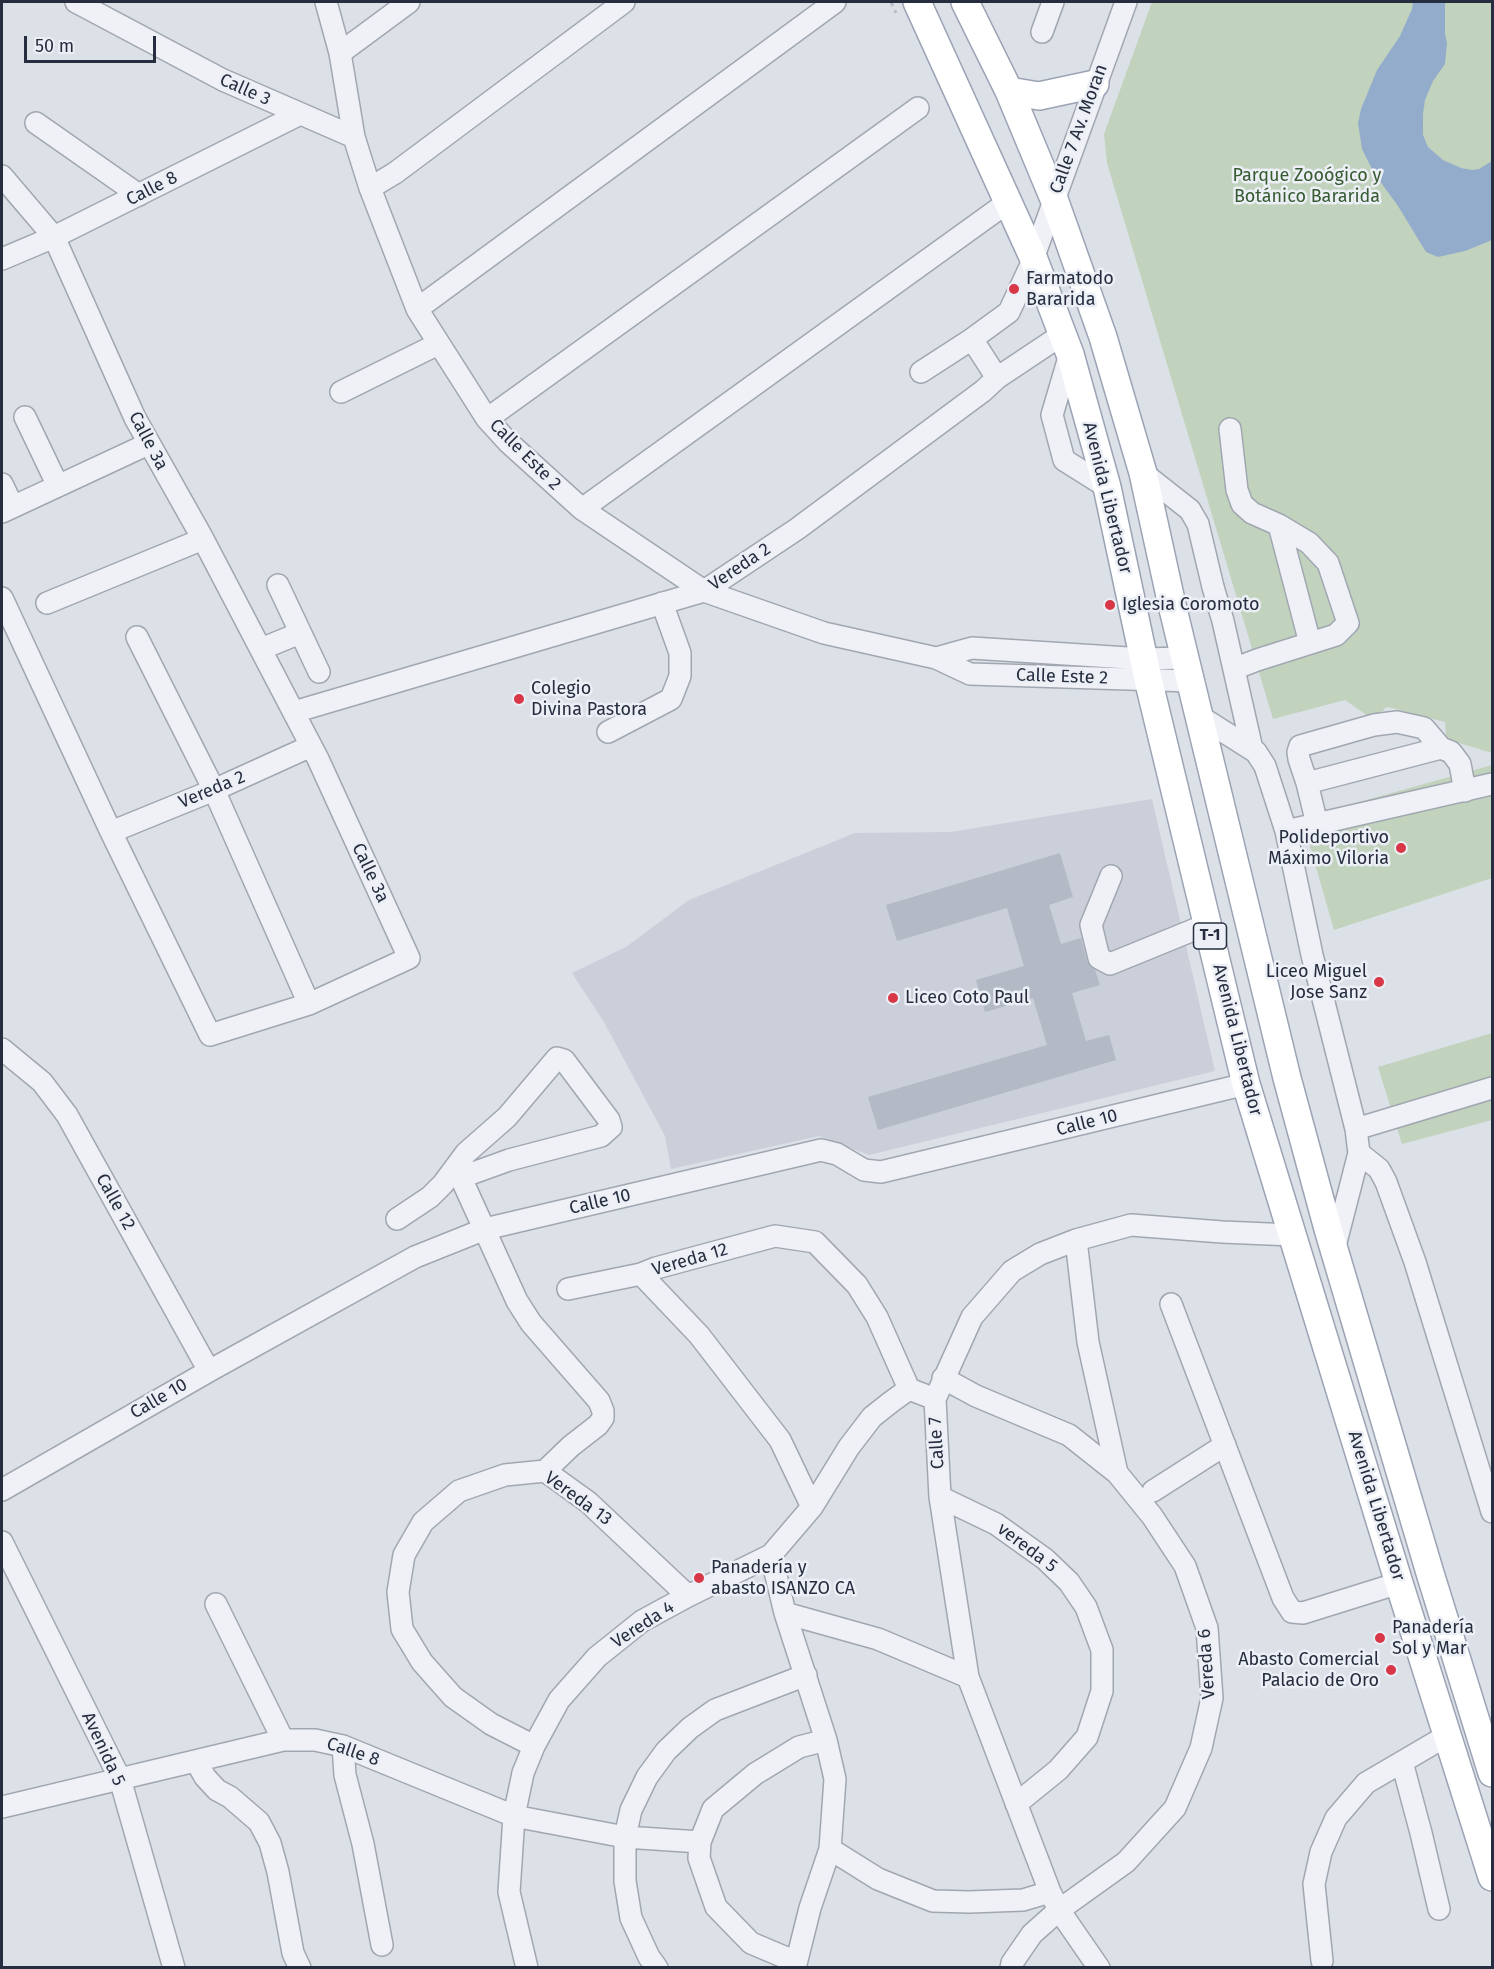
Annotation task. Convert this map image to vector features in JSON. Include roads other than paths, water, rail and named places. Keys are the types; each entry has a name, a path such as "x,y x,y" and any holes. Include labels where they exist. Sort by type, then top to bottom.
{"main road":[{"name":"Avenida Libertador","path":"917,2 1033,257 1067,344 1107,487 1146,669 1246,1084 1492,1877"},
{"name":"Avenida Libertador","path":"965,2 1010,91 1054,199 1103,337 1143,473 1188,670 1285,1067 1334,1250 1488,1736 1492,1773"},
{"path":"1010,91 1039,96 1095,84"}],"street":[{"name":"Calle 3","path":"76,2 223,80 354,136"},
{"name":"Calle Este 2","path":"326,2 340,53 354,136 370,188 417,309 487,419 508,442 582,509 704,591 824,633 936,658 972,648 1146,669 1188,670"},
{"path":"340,53 409,2"},
{"path":"370,188 395,172 624,2"},
{"path":"417,309 836,2"},
{"path":"1042,32 1053,2"},
{"name":"Calle 7 Av. Moran","path":"921,372 1009,312 1033,257 1095,84 1121,3"},
{"path":"487,419 918,108"},
{"name":"Calle 8","path":"2,259 54,237 300,114"},
{"path":"36,123 139,195"},
{"name":"Calle 3a","path":"2,176 54,237 135,418 203,539 294,712 409,958 309,1004 210,1035 111,832 2,598"},
{"path":"582,509 1008,202"},
{"path":"972,339 998,378"},
{"path":"341,392 438,344"},
{"name":"Vereda 2","path":"294,712 704,591 797,529 998,378 1067,344"},
{"path":"25,417 58,486"},
{"path":"1230,429 1237,490 1242,504 1251,513 1279,525 1309,543 1328,563 1348,623 1336,635 1234,669"},
{"path":"2,484 7,509 148,444"},
{"path":"1143,473 1190,510 1198,524 1252,749"},
{"path":"1279,525 1311,643"},
{"path":"47,603 203,539"},
{"path":"278,585 319,672"},
{"path":"608,732 671,699 680,676 680,653 662,603"},
{"path":"261,649 300,633"},
{"path":"137,637 214,790 309,1004"},
{"path":"1199,716 1256,752 1265,765 1286,831 1312,955 1356,1129 1359,1153 1334,1250"},
{"path":"1317,824 1299,759 1300,746 1374,725 1397,722 1424,728 1441,748 1452,752 1460,764 1465,791"},
{"name":"Vereda 2","path":"111,832 214,790 311,746"},
{"path":"1307,783 1441,748"},
{"path":"1286,831 1492,784"},
{"path":"1111,876 1092,925 1099,958 1110,964 1208,924"},
{"name":"Calle 12","path":"2,1049 42,1082 67,1115 209,1371"},
{"path":"397,1219 430,1197 459,1172 602,1136 611,1127 609,1120 564,1060 557,1058 524,1099 466,1153 459,1172 517,1301 531,1323 599,1401 603,1411 603,1418 598,1425 571,1446 545,1471"},
{"name":"Calle 10","path":"2,1490 209,1371 416,1257 485,1229 821,1150 837,1154 864,1170 881,1172 1246,1084"},
{"path":"1356,1129 1492,1088"},
{"path":"1359,1153 1379,1169 1386,1182 1415,1262 1492,1512"},
{"name":"Calle 7","path":"1099,1968 1055,1901 968,1677 940,1497 934,1399 972,1317 1011,1271 1040,1254 1076,1240 1131,1225 1211,1232 1292,1235"},
{"name":"Vereda 12","path":"812,1507 780,1440 699,1335 641,1274 775,1236 815,1242 857,1286 877,1317 909,1389"},
{"name":"Vereda 6","path":"1011,1968 1012,1963 1055,1901 1126,1862 1175,1808 1201,1748 1212,1698 1206,1628 1185,1566 1152,1516 1117,1473 1088,1342 1076,1240"},
{"path":"568,1289 641,1274"},
{"path":"1171,1304 1283,1598 1292,1612 1303,1613 1399,1583"},
{"path":"943,1378 976,1396 1069,1435 1117,1473"},
{"path":"909,1389 934,1399"},
{"name":"Vereda 4","path":"527,1968 509,1892 514,1816 523,1773 534,1746 559,1700 597,1657 642,1621 771,1555 812,1507 849,1448 872,1417 909,1389"},
{"path":"1153,1491 1225,1445"},
{"name":"Vereda 13","path":"534,1746 492,1724 453,1697 422,1662 402,1629 398,1592 404,1555 423,1522 459,1491 505,1474 545,1471 588,1502 688,1596"},
{"name":"vereda 5","path":"940,1497 996,1524 1045,1559 1069,1582 1086,1607 1102,1650 1102,1691 1087,1737 1058,1770 1016,1804"},
{"name":"Avenida 5","path":"2,1542 120,1779 174,1968"},
{"path":"771,1555 784,1613 826,1740 835,1779 830,1849 810,1908 795,1965 751,1943 716,1907 699,1858 700,1842 713,1809 746,1781 799,1747 826,1740"},
{"path":"216,1604 283,1740"},
{"path":"784,1613 878,1639 968,1677"},
{"path":"657,1968 631,1918 625,1881 625,1837 631,1810 647,1777 666,1751 690,1728 715,1710 806,1675"},
{"path":"1322,1961 1314,1884 1321,1852 1336,1818 1366,1783 1448,1736"},
{"name":"Calle 8","path":"2,1807 283,1740 315,1740 343,1746 514,1816 625,1837 700,1842"},
{"path":"343,1746 345,1775 363,1844 382,1945"},
{"path":"196,1761 205,1777 217,1790 230,1797 259,1822 270,1843 278,1872 293,1953 300,1968"},
{"path":"1402,1762 1439,1909"},
{"path":"830,1849 878,1880 933,1901 1055,1901"}],"water":[{"path":"1413,2 1445,2 1447,43 1445,64 1433,81 1425,100 1423,114 1423,135 1428,147 1443,160 1461,168 1479,169 1492,161 1492,240 1465,251 1438,257 1426,252 1398,206 1374,173 1362,149 1358,123 1361,109 1377,70 1400,36"}],"place":[{"name":"Farmatodo Bararida","path":"1014,289"},
{"name":"Iglesia Coromoto","path":"1110,605"},
{"name":"Colegio Divina Pastora","path":"519,699"},
{"name":"Polideportivo Máximo Viloria","path":"1401,848"},
{"name":"Liceo Miguel Jose Sanz","path":"1379,982"},
{"name":"Liceo Coto Paul","path":"893,998"},
{"name":"Panadería y abasto ISANZO CA","path":"699,1578"},
{"name":"Panadería Sol y Mar","path":"1380,1638"},
{"name":"Abasto Comercial Palacio de Oro","path":"1391,1670"}],"park label":[{"name":"Parque Zooógico y Botánico Bararida","path":"1307,186"}]}
